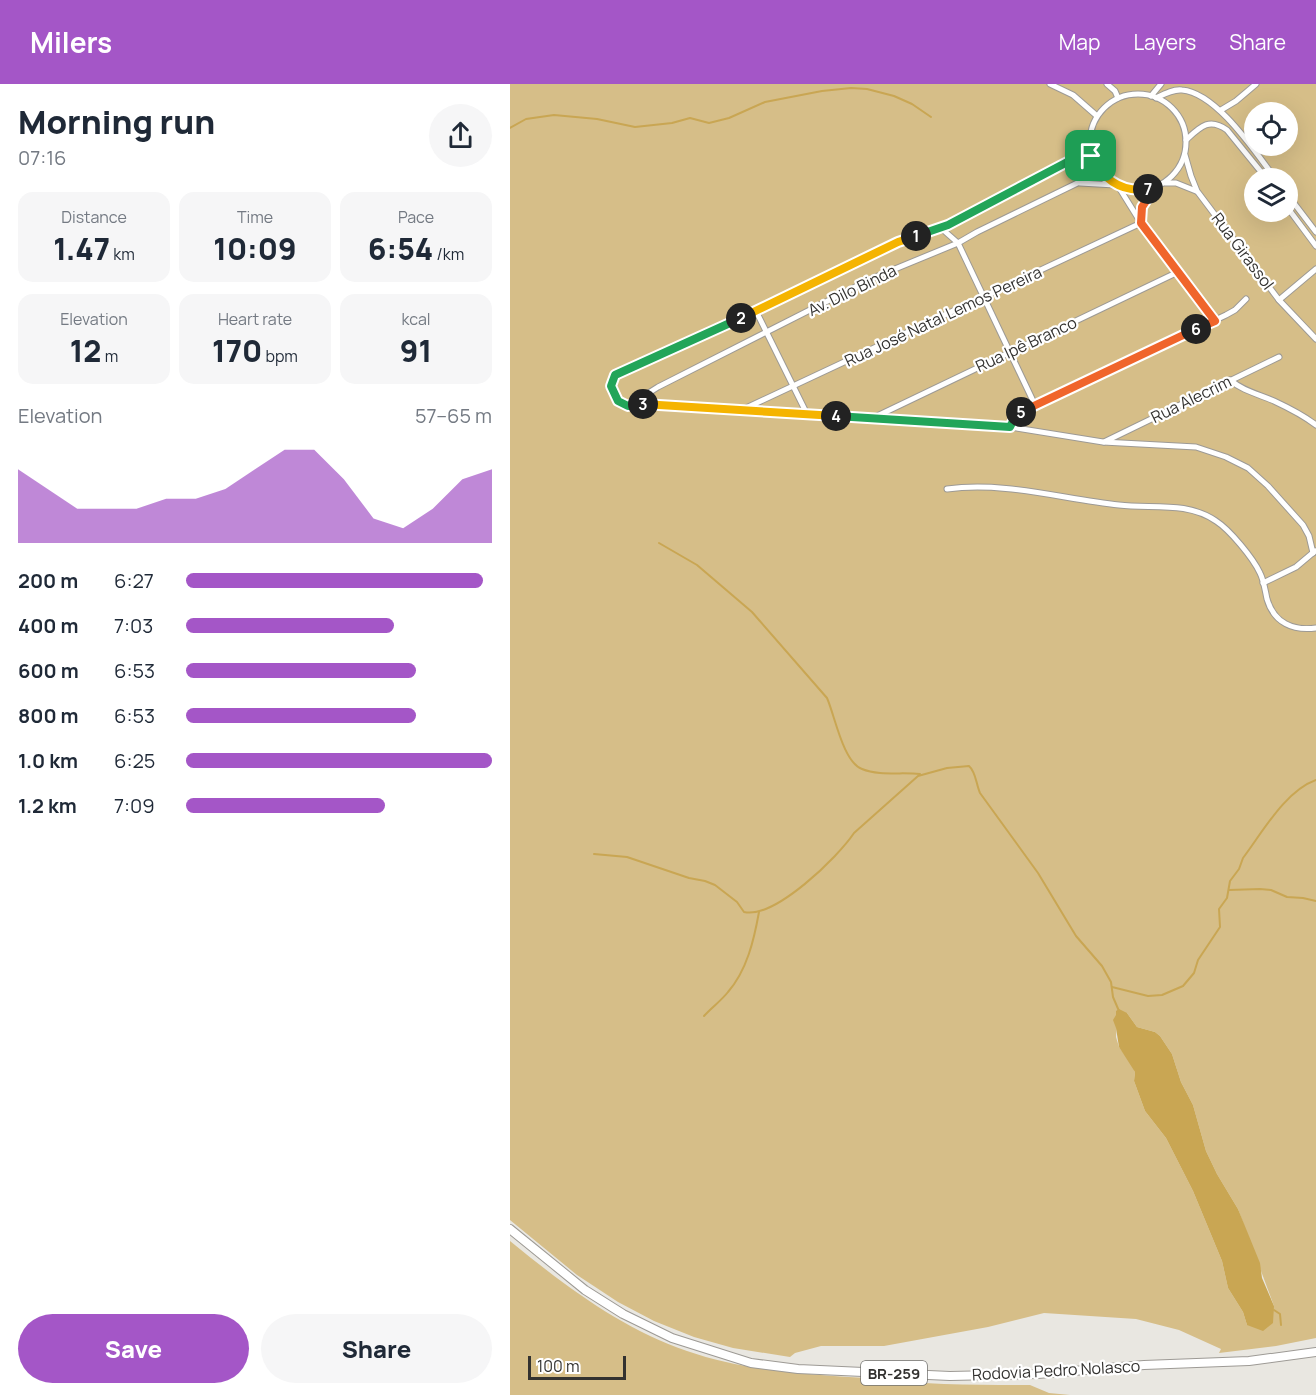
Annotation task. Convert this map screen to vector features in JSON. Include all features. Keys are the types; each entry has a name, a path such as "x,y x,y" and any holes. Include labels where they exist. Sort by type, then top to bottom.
{"highway":[{"name":"Rodovia Pedro Nolasco","path":"510,1228 585,1290 623,1314 672,1338 752,1363 798,1369 950,1376 1006,1375 1144,1365 1249,1361 1316,1352"}],"street":[{"path":"1050,84 1073,95 1097,116"},
{"path":"1107,84 1115,91 1118,98"},
{"path":"1154,97 1161,84"},
{"path":"1221,110 1256,84"},
{"path":"1154,97 1185,90 1209,102 1221,110 1267,168"},
{"path":"1073,159 1086,143 1097,116 1118,98 1134,94 1154,97 1167,104 1183,126 1186,140 1185,153 1176,171 1159,185 1142,207 1141,223"},
{"path":"1186,140 1208,123 1219,124 1227,130 1258,168"},
{"path":"1090,132 1091,156 1100,172 1117,185 1141,223 1215,321"},
{"name":"Rua Girassol","path":"1185,153 1197,191 1279,300 1316,339"},
{"path":"1073,159 1091,156"},
{"name":"Av. Dilo Binda","path":"1073,159 941,228 898,242 756,311 619,372 613,379 612,391 618,401 631,405 658,387 873,278 958,243 1100,172"},
{"path":"1080,183 1117,185 1140,190 1176,183 1197,191"},
{"path":"1298,208 1316,232"},
{"path":"1298,222 1316,246"},
{"name":"Rua José Natal Lemos Pereira","path":"744,409 1141,223"},
{"path":"941,228 958,243 1008,353 1035,405"},
{"path":"1279,300 1316,269"},
{"name":"Rua Ipê Branco","path":"874,418 892,407 1178,272"},
{"path":"1010,427 1018,414 1215,321 1236,310 1246,299"},
{"path":"756,311 807,414"},
{"name":"Rua Alecrim","path":"1103,442 1279,357"},
{"path":"1230,380 1242,389 1300,413 1316,425"},
{"path":"631,405 744,409 1010,427 1103,442 1196,447 1227,457 1248,468 1268,486 1303,525 1309,536 1315,551 1296,567 1263,583"},
{"path":"947,489 967,486 1026,490 1120,506 1186,508 1197,511 1218,522 1227,530 1260,572 1268,602 1277,619 1295,628 1316,628"}],"shaded area":[{"path":"510,84 1316,84 1316,1338 1219,1353 1221,1349 1179,1330 1136,1319 1044,1313 988,1327 884,1346 821,1346 795,1353 790,1357 733,1348 694,1337 654,1321 618,1302 577,1275 510,1220","holes":["1127,1013 1137,1027 1155,1032 1160,1036 1172,1054 1181,1082 1193,1105 1206,1151 1238,1209 1274,1306 1247,1325 1243,1312 1228,1288 1222,1261 1193,1191 1166,1138 1145,1111 1134,1081 1133,1066 1119,1047 1116,1037 1117,1015"]},
{"path":"1119,1009 1127,1013 1137,1027 1155,1032 1160,1036 1172,1054 1181,1082 1193,1105 1206,1151 1238,1209 1260,1263 1262,1278 1274,1306 1273,1323 1263,1331 1247,1325 1243,1312 1228,1288 1222,1261 1193,1191 1166,1138 1145,1111 1134,1081 1135,1072 1119,1047 1113,1020"},
{"path":"510,1241 551,1274 616,1318 662,1341 709,1358 798,1373 934,1384 1030,1385 1049,1393 1070,1395 510,1395"}],"waterway":[{"path":"510,128 526,119 554,115 597,119 635,127 672,123 690,118 709,123 729,118 765,102 851,88 867,89 894,96 912,104 931,117"},
{"path":"659,543 697,565 752,612 827,698 840,738 855,765 876,772 920,774"},
{"path":"594,854 627,857 689,878 705,881 715,885 737,902 744,912 757,912 772,906 805,884 846,844 854,833 918,776 947,768 969,766 975,775 980,793 1038,873 1076,936 1102,966 1111,982 1113,997 1119,1011"},
{"path":"1112,987 1148,996 1162,995 1183,986 1194,973 1198,960 1220,927 1219,909 1227,898 1230,881 1239,869 1243,858 1284,803 1305,785 1316,780"},
{"path":"1229,890 1271,890 1287,897 1316,901"},
{"path":"704,1016 725,995 740,974 752,944 759,912"},
{"path":"1274,1310 1280,1314 1281,1325"}],"route":[{"path":"1091,156 1104,177 1118,186 1140,190 1156,186 1140,211 1141,223 1215,321 1025,410 1018,414 1010,427 744,409 633,404 628,406 618,401 612,391 613,379 619,372 756,311 898,242 948,225 1073,159 1091,156"}]}
